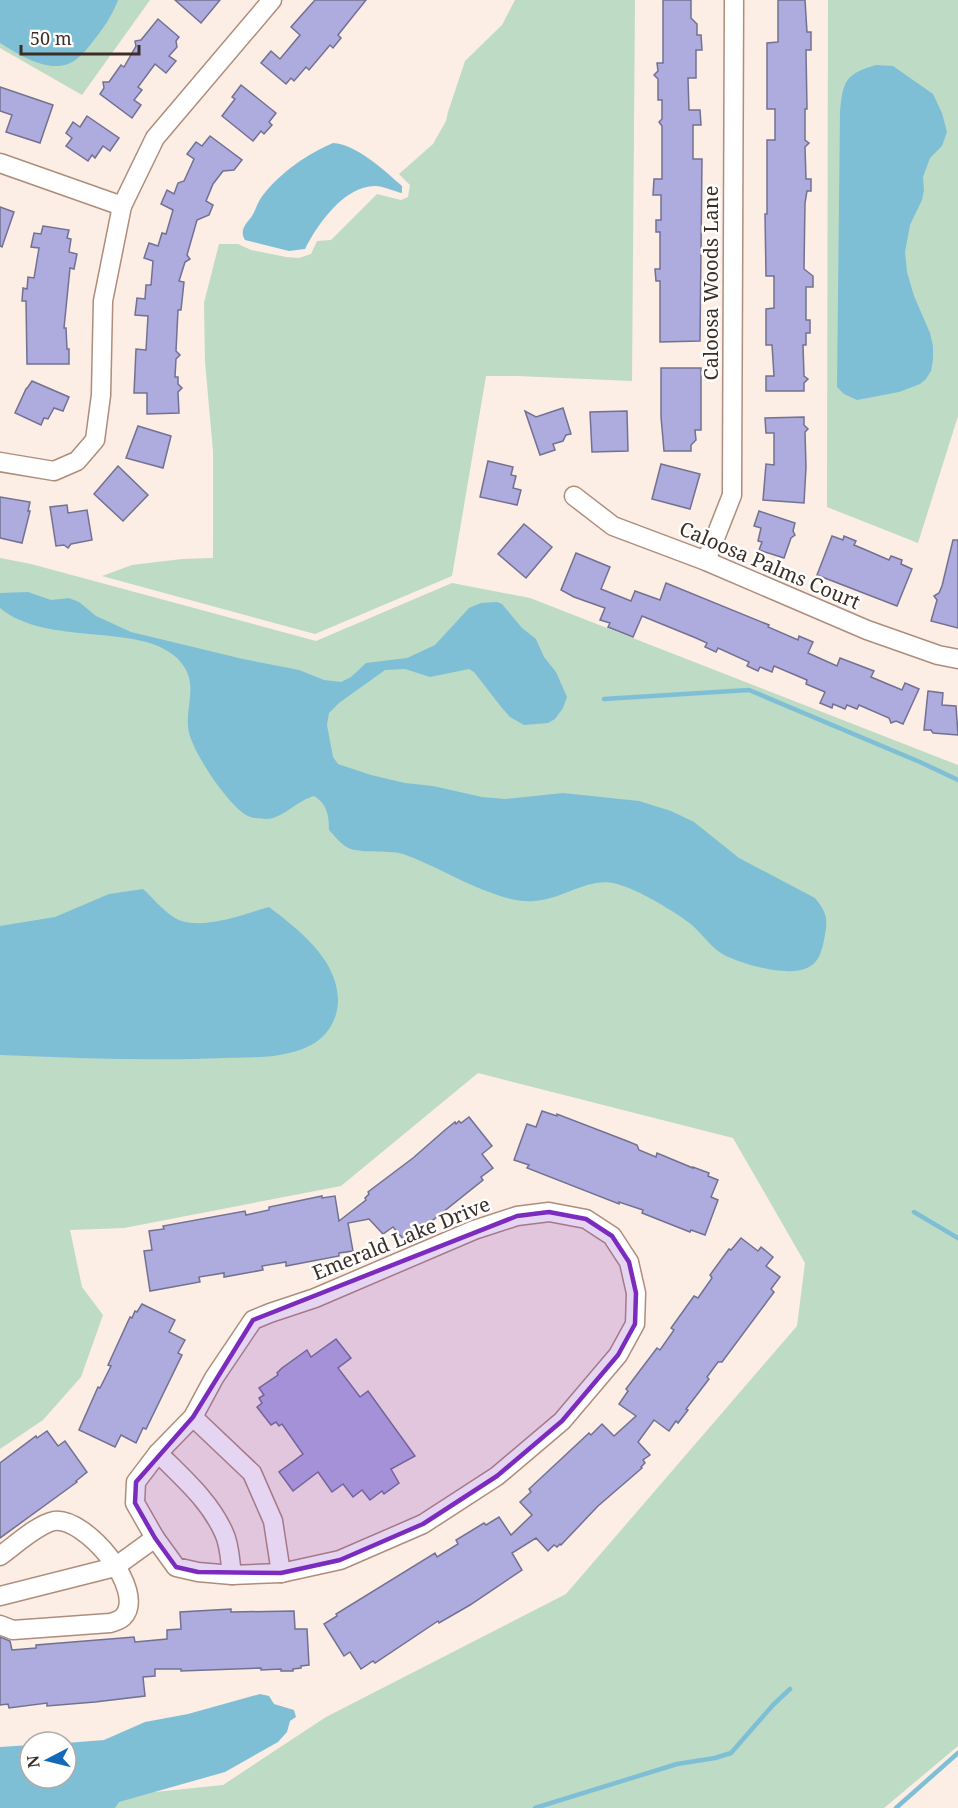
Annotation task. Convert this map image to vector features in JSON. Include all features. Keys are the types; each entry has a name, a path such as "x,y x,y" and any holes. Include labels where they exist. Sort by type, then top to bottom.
{"street":[{"path":"0,462 54,471 77,461 95,440 101,395 103,301 122,206 155,138 272,0"},
{"name":"Caloosa Woods Lane","path":"706,561 732,495 734,0"},
{"path":"0,163 122,206"},
{"name":"Caloosa Palms Court","path":"574,496 613,526 706,561 867,630 938,655 958,659"},
{"name":"Emerald Lake Drive","path":"549,1212 586,1220 612,1236 629,1262 636,1293 635,1324 618,1355 562,1421 497,1476 423,1524 340,1560 281,1573 232,1575 198,1572 176,1567 155,1538 135,1503 136,1482 158,1453 193,1417 214,1378 253,1320 315,1298 474,1230 517,1216 549,1212"},
{"path":"193,1417 252,1473 273,1521 281,1573"},
{"path":"158,1453 211,1510 225,1535 232,1575"},
{"path":"0,1556 46,1523 56,1520 68,1521 90,1536 115,1566 129,1593 128,1607 123,1617 110,1623 13,1630 0,1625"},
{"path":"0,1596 115,1566 155,1538"}],"highlighted area":[{"path":"549,1212 586,1219 612,1236 629,1262 636,1293 635,1324 618,1355 562,1421 497,1476 423,1524 340,1560 281,1573 198,1572 176,1567 155,1538 135,1503 136,1482 193,1417 253,1320 517,1216"}],"green space":[{"path":"0,0 150,0 82,95 0,48"},
{"path":"515,0 635,0 632,381 486,376 452,576 315,634 102,576 132,565 213,558 213,451 205,362 204,303 219,244 238,244 251,250 299,258 311,254 317,241 331,240 377,194 401,200 408,197 410,185 399,174 433,144 446,121 465,61 502,25"},
{"path":"828,0 958,0 958,416 918,543 827,507"},
{"path":"0,558 31,564 316,641 452,583 530,598 958,765 958,1746 884,1808 0,1808 223,1785 326,1717 566,1594 797,1326 805,1263 733,1138 478,1073 341,1186 124,1228 70,1230 82,1287 103,1315 81,1377 43,1420 0,1449"}],"water":[{"path":"0,0 118,0 104,26 84,52 69,64 59,66 38,63 0,43"},
{"path":"876,65 893,66 933,94 942,113 947,132 942,146 930,158 923,177 922,200 910,225 905,252 907,272 914,296 930,333 933,346 931,371 920,384 899,392 857,400 844,394 837,387 840,112 848,80 858,72"},
{"path":"333,143 351,148 370,159 402,186 402,193 375,186 353,192 333,208 305,249 289,251 245,240 244,227 261,197 277,179 313,153"},
{"path":"28,592 51,600 69,598 79,602 96,616 131,632 299,670 324,680 341,682 351,677 366,663 407,658 435,645 469,608 481,603 502,604 522,628 536,639 544,657 556,672 567,697 555,719 548,723 524,725 510,717 474,672 469,669 430,677 405,669 385,670 339,703 329,713 327,725 333,757 338,764 405,783 433,786 482,797 505,799 563,793 639,801 671,811 694,822 739,858 815,898 825,913 826,922 820,955 812,965 801,970 768,969 734,960 721,953 692,925 676,914 645,896 617,884 596,883 545,900 519,900 486,891 403,854 350,849 329,830 326,810 314,796 272,818 262,819 248,816 221,789 195,748 188,727 190,683 184,667 177,658 160,647 140,640 42,627 19,620 0,608 0,593"},
{"path":"143,889 162,908 185,922 209,923 269,907 314,946 330,970 336,984 338,1005 334,1020 326,1033 299,1050 267,1056 140,1059 0,1055 0,926 55,917 109,894"},
{"path":"260,1694 269,1696 274,1704 294,1710 296,1717 290,1721 287,1732 278,1742 225,1772 119,1802 115,1808 0,1808 0,1747 18,1746 18,1790 78,1790 78,1742 104,1740 145,1722 188,1714"}],"building":[{"path":"175,0 220,0 201,23"},
{"path":"315,0 366,0 338,35 341,38 333,48 330,45 309,70 306,67 294,81 291,78 286,84 261,63 271,51 280,59 300,35 291,27"},
{"path":"663,0 691,0 691,18 697,24 697,35 701,35 702,50 696,50 696,78 688,78 689,110 700,110 701,125 693,125 693,159 702,159 700,341 660,342 660,281 656,281 655,269 660,269 660,232 656,232 656,220 661,220 661,195 653,195 654,179 662,179 662,126 659,122 662,119 662,100 658,100 658,79 654,75 658,71 657,63 663,63"},
{"path":"778,0 805,0 807,32 811,32 811,50 806,50 805,140 809,143 805,147 806,179 811,179 811,191 807,191 805,203 804,269 813,276 813,287 806,287 806,320 810,320 810,333 806,333 806,345 803,345 804,376 808,379 804,383 804,391 766,391 766,376 774,376 772,345 766,345 766,309 774,308 774,276 766,276 767,140 775,140 775,109 767,109 767,43 778,42"},
{"path":"158,19 179,37 176,41 177,47 169,56 176,61 166,73 155,64 138,87 142,90 134,100 141,105 132,118 100,94 104,88 103,82 109,82 121,65 124,67 136,46 135,41 141,40"},
{"path":"241,85 276,113 269,122 272,125 264,134 261,131 253,141 222,116 235,99 232,97"},
{"path":"0,87 53,105 40,143 6,132 12,115 0,111"},
{"path":"87,116 119,138 110,151 103,146 95,158 92,155 88,161 66,146 72,138 66,133 73,122 80,127"},
{"path":"210,136 242,160 234,170 223,171 213,184 206,201 213,205 209,215 197,220 187,255 190,259 185,262 179,281 184,282 181,310 178,310 176,351 180,355 176,359 175,377 178,377 178,384 182,388 178,392 179,413 147,414 147,393 134,393 136,349 146,350 148,316 135,315 137,298 145,299 146,285 151,285 153,261 144,258 149,243 158,246 162,233 166,234 173,210 161,204 167,190 174,194 178,183 184,181 194,159 187,154 196,142 202,146"},
{"path":"0,207 14,212 2,247 0,246"},
{"path":"43,226 69,230 67,238 71,239 69,252 77,254 74,269 70,268 64,328 66,328 67,349 69,349 69,364 27,364 26,301 22,301 23,288 27,289 28,277 34,278 39,248 31,247 34,233 41,234"},
{"path":"661,368 701,368 701,430 695,430 696,440 691,445 691,451 664,451"},
{"path":"32,381 69,397 63,411 54,408 48,419 44,418 41,425 15,413"},
{"path":"563,408 571,434 566,435 563,441 553,444 555,450 540,455 525,411 536,417"},
{"path":"627,411 628,451 592,452 590,412"},
{"path":"804,417 804,425 808,429 805,432 804,503 763,500 766,464 774,465 774,433 766,433 765,418"},
{"path":"138,426 171,436 163,468 126,458"},
{"path":"488,461 513,467 511,475 516,476 513,488 521,490 517,505 480,497"},
{"path":"661,464 700,474 690,509 652,499"},
{"path":"118,466 148,495 123,521 94,494"},
{"path":"0,497 30,502 22,543 0,538"},
{"path":"67,505 68,513 87,510 92,540 71,544 68,548 64,545 56,546 50,507"},
{"path":"759,511 795,523 793,531 795,535 791,538 784,558 759,550 762,542 758,541 761,528 754,526"},
{"path":"524,524 552,547 526,578 498,554"},
{"path":"832,536 843,540 844,536 856,541 854,545 889,560 891,556 902,560 901,564 912,569 897,606 817,575"},
{"path":"953,540 958,540 958,628 931,621 937,600 934,596 939,593 942,586"},
{"path":"576,553 610,567 601,589 631,601 635,591 660,600 666,583 769,625 768,627 798,640 799,636 813,642 808,653 837,666 840,658 874,671 871,677 902,690 905,683 919,689 903,724 896,721 891,723 889,718 859,705 857,709 847,705 845,709 833,704 832,708 820,703 825,692 806,684 807,680 774,666 772,672 760,667 758,671 747,666 749,662 718,648 716,652 705,647 707,643 642,616 633,637 608,627 610,623 600,620 605,608 561,590"},
{"path":"928,691 943,693 942,705 956,706 958,735 924,730"},
{"path":"542,1111 557,1116 557,1114 637,1145 639,1150 656,1157 657,1153 709,1173 708,1176 718,1180 711,1197 718,1200 705,1235 691,1230 690,1232 642,1213 643,1210 619,1202 619,1204 527,1168 529,1165 514,1160 527,1124 536,1127"},
{"path":"469,1117 492,1146 482,1154 493,1168 481,1177 483,1180 418,1232 417,1230 404,1240 393,1227 383,1234 369,1219 348,1223 353,1251 339,1253 339,1256 286,1266 286,1262 262,1266 263,1270 224,1277 224,1273 199,1277 200,1282 150,1291 144,1251 152,1250 149,1231 164,1229 163,1226 245,1211 246,1215 269,1210 269,1207 322,1196 322,1198 335,1196 339,1221 366,1200 368,1192 455,1122 456,1124 459,1121 461,1123"},
{"path":"741,1238 758,1251 761,1247 773,1257 766,1266 780,1277 771,1289 774,1292 722,1362 718,1362 707,1377 709,1379 678,1423 676,1421 669,1431 654,1420 638,1442 650,1455 643,1460 645,1463 642,1468 598,1506 561,1545 557,1547 554,1545 548,1551 536,1538 512,1553 522,1570 470,1605 439,1623 438,1621 375,1663 373,1661 361,1669 350,1652 344,1656 324,1624 337,1616 336,1614 435,1553 437,1557 458,1544 456,1540 484,1523 486,1525 499,1517 511,1535 532,1515 520,1502 531,1492 529,1489 589,1433 591,1435 602,1424 614,1436 636,1416 619,1404 628,1391 626,1389 657,1348 660,1350 674,1330 671,1328 694,1296 698,1298 712,1278 710,1275 729,1249 731,1250"},
{"path":"142,1304 175,1320 169,1332 185,1340 178,1353 182,1355 146,1429 143,1428 136,1443 121,1435 115,1447 79,1430 98,1387 100,1388 111,1366 108,1365 130,1317 132,1318"},
{"path":"336,1339 351,1358 338,1368 360,1397 368,1391 415,1456 391,1469 399,1483 384,1494 382,1491 370,1500 362,1490 353,1497 343,1484 332,1492 318,1472 293,1491 279,1472 303,1454 282,1424 279,1426 276,1422 271,1425 257,1407 262,1403 259,1398 264,1395 259,1388 278,1375 277,1373 282,1368 307,1350 311,1357"},
{"path":"47,1431 58,1446 65,1441 87,1472 77,1482 0,1538 0,1463 36,1436 37,1438"},
{"path":"231,1609 231,1612 294,1611 295,1629 307,1629 309,1665 293,1669 293,1671 261,1670 261,1668 181,1671 181,1669 155,1669 155,1676 143,1677 145,1696 47,1706 47,1703 9,1708 8,1704 0,1705 0,1637 10,1641 12,1650 36,1648 36,1645 134,1637 135,1642 167,1639 167,1630 181,1629 180,1612"}],"waterway":[{"path":"604,699 749,690 958,780"},
{"path":"914,1212 958,1238"},
{"path":"535,1808 677,1764 731,1753 790,1689"},
{"path":"896,1808 958,1753"}]}
